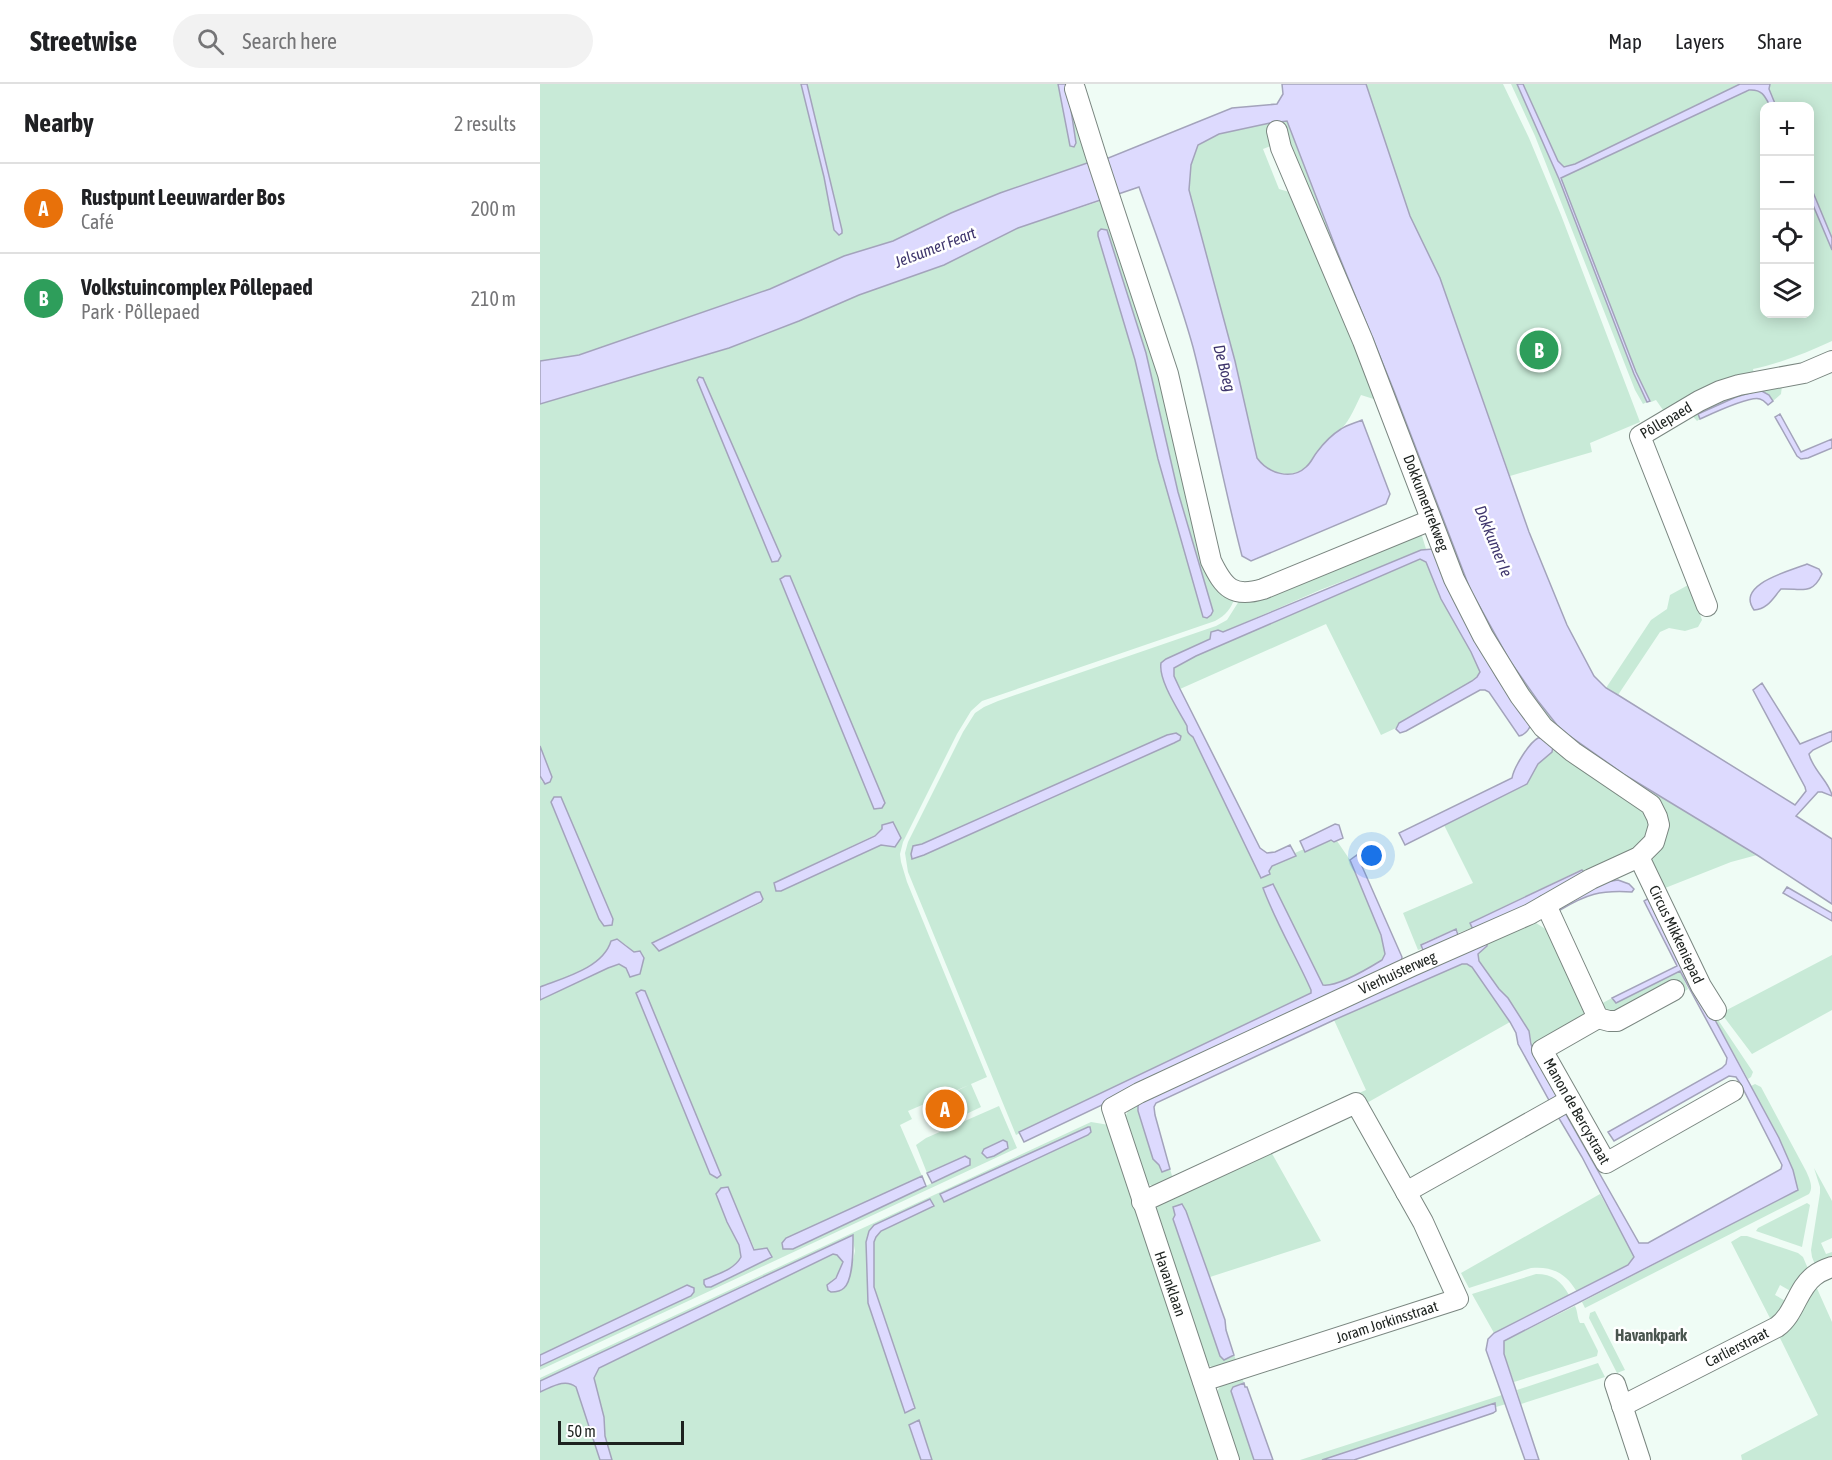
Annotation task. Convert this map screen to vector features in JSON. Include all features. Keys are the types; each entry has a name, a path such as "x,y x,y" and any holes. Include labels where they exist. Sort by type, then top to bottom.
{"street":[{"path":"1075,89 1168,374 1211,561 1222,582 1239,593 1251,593 1431,520"},
{"name":"Dokkumertrekweg","path":"1277,131 1281,148 1363,341 1431,520 1467,607 1506,674 1543,728 1573,752 1645,800 1658,817"},
{"name":"Pôllepaed","path":"1707,606 1640,436 1720,391 1739,385 1804,373 1832,361"},
{"name":"Vierhuisterweg","path":"1112,1108 1412,966 1514,922 1591,879 1639,857 1654,842 1658,834 1658,817"},
{"name":"Circus Mikkeniepad","path":"1639,857 1701,986 1716,1010"},
{"path":"1546,905 1598,1018"},
{"name":"Manon de Bercystraat","path":"1674,990 1617,1021 1598,1018 1542,1050 1606,1163 1733,1091"},
{"path":"1406,1192 1570,1100"},
{"name":"Joram Jorkinsstraat","path":"1142,1202 1356,1103 1423,1222 1458,1299 1203,1381"},
{"name":"Havanklaan","path":"1112,1108 1229,1460"},
{"name":"Carlierstraat","path":"1622,1406 1777,1327 1789,1316 1810,1280 1832,1267"},
{"path":"1615,1384 1640,1460"}],"green space":[{"path":"540,84 801,84 824,177 834,230 842,230 807,84 1058,84 1070,146 1074,147 1076,143 1067,84 1070,84 1093,161 1000,193 951,213 893,241 844,256 770,289 579,355 540,361"},
{"path":"1366,84 1503,84 1529,138 1561,215 1640,422 1590,443 1592,452 1510,476 1440,278 1410,216"},
{"path":"1511,84 1517,84 1559,179 1634,374 1647,402 1643,404 1635,390 1535,136"},
{"path":"1523,84 1740,84 1575,164 1564,167 1558,161"},
{"path":"1770,84 1832,84 1832,238 1814,195 1814,102 1774,102 1769,89"},
{"path":"1755,89 1762,92 1768,102 1760,102 1760,318 1814,318 1814,207 1832,250 1832,341 1774,364 1753,369 1755,378 1669,414 1656,400 1651,402 1636,372 1561,178 1739,94"},
{"path":"1287,121 1470,589 1567,734 1625,775 1757,855 1731,862 1660,890 1649,866 1665,837 1666,816 1561,738 1481,626 1279,122"},
{"path":"1270,123 1276,144 1263,149 1279,189 1296,194 1383,402 1361,395 1342,428 1318,451 1310,463 1291,474 1272,471 1257,458 1235,361 1189,190 1191,165 1198,145 1219,134"},
{"path":"1107,199 1145,318 1186,487 1235,597 1228,611 1215,621 982,701 971,711 957,734 903,842 900,854 907,882 987,1077 971,1084 981,1107 960,1117 950,1094 969,1085 908,1111 912,1119 900,1125 922,1176 787,1238 782,1243 793,1249 970,1165 965,1156 927,1173 916,1145 926,1138 999,1106 1017,1148 540,1370 540,1366 691,1296 694,1288 687,1285 540,1355 540,1000 608,968 619,964 626,968 641,966 643,962 617,939 611,941 606,950 591,965 540,987 540,776 542,782 552,777 540,746 540,404 729,348 859,295 944,265 1018,228","holes":["1107,230 1146,353 1178,492 1213,611 1207,618 1203,616 1158,459 1135,360 1098,232","699,377 703,378 781,556 778,561 772,562 697,380","790,576 885,803 882,808 874,809 780,580","561,797 613,919 611,925 604,926 599,919 551,803","882,829 886,845 881,845 781,891 776,891 774,883 875,835","760,892 763,899 761,903 659,951","641,991 645,991 721,1175 718,1177 710,1174 636,994","728,1187 755,1250 772,1257 711,1287 706,1286 704,1280 725,1271 738,1261 741,1257 739,1245 727,1222"]},
{"path":"1782,386 1781,394 1773,401 1769,395 1716,406 1698,414 1700,419 1697,421 1689,412 1721,396"},
{"path":"1412,535 1422,536 1426,549 1320,590 1223,632 1218,630 1210,639 1166,659 1160,669 1189,735 1193,737 1261,877 1270,874 1272,866 1296,856 1295,853 1304,849 1306,852 1331,840 1337,841 1350,860 1376,923 1385,948 1382,960 1345,980 1323,985 1272,884 1263,889 1311,993 1016,1135 908,872 905,853 908,842 963,732 975,713 998,701 1216,626 1227,620 1239,601"},
{"path":"1420,559 1426,562 1441,599 1480,672 1472,681 1399,723 1396,728 1381,735 1326,624 1180,689 1173,669 1196,656"},
{"path":"1690,584 1702,620 1698,627 1685,631 1669,628 1660,632 1618,695 1606,688 1651,620 1667,609 1670,595"},
{"path":"1553,747 1640,803 1652,829 1642,849 1581,879 1582,870 1578,871 1470,923 1472,928 1458,933 1453,930 1425,942 1418,950 1403,913 1473,883 1444,825 1527,784 1538,764 1551,752"},
{"path":"1529,922 1536,923 1550,932 1584,1003 1585,1012 1578,1023 1533,1048 1529,1031 1508,998 1479,961 1478,954 1487,946 1481,943 1378,989 1241,1056 1213,1066 1141,1100 1138,1111 1153,1159 1162,1171 1170,1169 1173,1179 1155,1186 1144,1181 1125,1125 1127,1113 1138,1099 1404,974"},
{"path":"1832,955 1832,1010 1752,1054 1721,1013"},
{"path":"1462,964 1472,967 1510,1022 1365,1104 1359,1093 1366,1090 1334,1020"},
{"path":"1680,971 1688,989 1682,993 1663,985 1610,1014 1599,1005 1612,998 1616,1003"},
{"path":"1700,993 1753,1072 1748,1079"},
{"path":"1755,1084 1761,1087 1806,1171 1811,1185 1809,1194 1585,1308 1582,1302 1798,1190 1779,1138 1751,1086"},
{"path":"1091,1122 1109,1125 1221,1460 932,1460 919,1421 909,1426 921,1460 612,1460 594,1378 599,1368 833,1254 843,1262 838,1275 831,1281 831,1292 838,1292 848,1283 855,1251 852,1235 540,1381 540,1378","holes":["1088,1127 1091,1132 1088,1135 943,1201 941,1194","930,1199 933,1206 881,1231 874,1242 874,1287 915,1408 906,1413 868,1303 866,1242 874,1225"]},
{"path":"1270,1150 1321,1241 1210,1277 1186,1211 1175,1215 1173,1219 1220,1356 1230,1358 1234,1355 1237,1362 1214,1368 1206,1364 1156,1210 1159,1203"},
{"path":"1814,1168 1832,1201 1832,1238 1821,1243 1826,1254 1832,1252 1832,1259 1816,1267 1811,1250 1820,1187"},
{"path":"1600,1194 1632,1251 1634,1257 1628,1265 1577,1292 1573,1285 1558,1272 1545,1268 1531,1268 1469,1288 1461,1273"},
{"path":"1807,1203 1810,1205 1802,1247 1756,1231 1758,1228"},
{"path":"1741,1236 1798,1253 1803,1257 1809,1271 1794,1293 1780,1285 1775,1295 1789,1303 1772,1322 1731,1242"},
{"path":"1536,1274 1556,1279 1569,1295 1494,1333 1472,1294"},
{"path":"1815,1284 1832,1322 1832,1460 1742,1460 1741,1455 1818,1415 1778,1334"},
{"path":"1575,1306 1580,1323 1584,1323 1598,1351 1597,1356 1514,1382 1504,1354 1504,1341"},
{"path":"1595,1311 1625,1370 1617,1373 1589,1318 1590,1313"},
{"path":"1598,1363 1605,1377 1521,1404 1517,1390"},
{"path":"1242,1377 1244,1383 1233,1387 1231,1391 1254,1460 1236,1460 1216,1396 1222,1385"},
{"path":"562,1383 571,1383 576,1387 600,1460 540,1460 540,1392"},
{"path":"1502,1395 1506,1404 1496,1407 1495,1404 1478,1409 1322,1460 1300,1460"}],"water":[{"path":"801,84 807,84 842,230 839,235 834,230 824,177"},
{"path":"1058,84 1067,84 1076,143 1074,147 1070,146"},
{"path":"1282,84 1366,84 1410,216 1440,278 1529,532 1567,625 1594,676 1606,688 1795,805 1806,791 1805,787 1753,690 1762,683 1800,744 1832,731 1832,741 1809,754 1832,796 1818,792 1796,816 1832,839 1832,904 1757,855 1625,775 1567,734 1538,701 1510,661 1470,589 1287,121 1219,134 1198,145 1191,165 1189,190 1235,361 1257,458 1273,471 1294,474 1308,465 1328,439 1346,426 1362,420 1390,494 1386,504 1251,561 1242,556 1193,347 1139,187 1018,228 944,265 859,295 729,348 540,404 540,361 579,355 770,289 844,256 893,241 951,213 1000,193 1093,161 1101,161 1232,108 1277,104 1283,94"},
{"path":"1517,84 1523,84 1558,161 1564,167 1575,164 1740,84 1770,84 1769,89 1774,102 1768,102 1760,92 1749,90 1561,178 1636,372 1650,401 1647,402 1634,374 1559,179"},
{"path":"1814,195 1832,238 1832,250 1814,207"},
{"path":"1101,229 1107,230 1146,353 1178,492 1213,611 1207,618 1203,617 1158,459 1135,360 1098,236"},
{"path":"699,377 703,378 781,556 778,561 772,562 697,380"},
{"path":"1760,390 1769,395 1773,401 1768,405 1760,399 1748,400 1700,419 1698,414 1736,397"},
{"path":"1780,414 1801,452 1832,439 1832,448 1801,459 1797,456 1775,417"},
{"path":"1433,549 1477,643 1497,678 1531,725 1523,735 1519,736 1489,692 1485,690 1480,690 1406,731 1400,733 1396,729 1399,723 1472,681 1480,672 1441,599 1426,562 1420,559 1196,656 1174,668 1174,676 1180,689 1260,848 1267,853 1290,845 1296,856 1272,866 1270,874 1261,878 1193,737 1188,733 1187,726 1170,695 1163,678 1161,663 1210,639 1211,632 1218,630 1223,632 1421,550"},
{"path":"1807,564 1819,569 1822,574 1814,585 1805,589 1781,589 1767,605 1754,610 1750,601 1752,593 1758,586 1778,575"},
{"path":"790,576 885,803 882,808 874,809 780,579"},
{"path":"1176,733 1181,736 1180,740 1174,743 912,859 913,846"},
{"path":"1538,738 1544,738 1553,747 1552,752 1538,764 1527,784 1405,845 1399,833 1512,778 1522,756"},
{"path":"540,746 552,777 550,782 545,784 540,776"},
{"path":"554,797 561,797 613,919 612,925 604,926 599,919 551,802"},
{"path":"893,822 901,838 895,847 881,845 781,891 776,891 774,883 875,836 882,829 882,825"},
{"path":"1335,824 1339,825 1343,838 1334,842 1331,840 1305,852 1300,841"},
{"path":"1357,855 1402,957 1401,963 1024,1142 1019,1132 1311,993 1263,888 1273,884 1323,985 1345,980 1382,960 1385,954 1381,935 1350,860"},
{"path":"1582,870 1584,872 1581,879 1474,932 1470,923"},
{"path":"1618,880 1629,884 1634,889 1632,892 1594,894 1560,910 1555,910 1599,883"},
{"path":"1787,887 1832,913 1832,921 1783,893"},
{"path":"760,892 763,899 761,902 659,951 652,943"},
{"path":"1649,898 1779,1138 1793,1170 1798,1190 1504,1341 1504,1354 1539,1460 1525,1460 1486,1350 1488,1339 1494,1333 1628,1265 1634,1257 1582,1157 1557,1115 1564,1111 1639,1243 1648,1243 1781,1169 1782,1165 1736,1077 1729,1076 1614,1141 1608,1132 1726,1064 1727,1058 1680,971 1616,1003 1612,998 1677,966 1644,901"},
{"path":"1456,929 1459,938 1424,953 1421,945"},
{"path":"617,939 634,952 640,951 644,958 640,974 630,977 626,968 619,964 540,1000 540,987 591,965 607,950 611,941"},
{"path":"1481,943 1487,946 1478,954 1479,961 1508,998 1529,1031 1535,1055 1558,1098 1550,1102 1518,1044 1516,1033 1510,1022 1472,967 1462,964 1334,1020 1156,1103 1155,1115 1170,1169 1162,1172 1153,1159 1138,1111 1141,1100"},
{"path":"641,990 645,991 721,1175 717,1178 710,1174 636,993"},
{"path":"1088,1127 1091,1132 1088,1135 944,1202 940,1194"},
{"path":"1003,1140 1007,1142 1008,1148 987,1158 982,1153 984,1149"},
{"path":"965,1156 970,1159 970,1165 932,1183 927,1173"},
{"path":"922,1176 926,1186 793,1249 783,1249 782,1243 786,1238"},
{"path":"728,1187 754,1250 767,1248 772,1257 711,1287 706,1287 704,1280 730,1268 741,1257 739,1245 716,1194 721,1188"},
{"path":"930,1199 934,1206 881,1231 874,1242 874,1287 915,1408 905,1413 868,1303 866,1242 869,1231 874,1225"},
{"path":"1182,1204 1225,1320 1234,1355 1224,1360 1220,1356 1173,1219 1175,1215 1173,1207"},
{"path":"853,1235 850,1278 841,1290 831,1292 828,1290 827,1285 836,1278 843,1262 833,1254 599,1368 594,1378 612,1460 600,1460 576,1387 563,1383 540,1392 540,1381"},
{"path":"687,1285 694,1288 691,1296 540,1366 540,1355"},
{"path":"1244,1383 1273,1460 1254,1460 1231,1391 1233,1387"},
{"path":"1495,1403 1496,1411 1493,1413 1354,1460 1322,1460"},
{"path":"919,1420 932,1460 921,1460 909,1425"}],"place":[{"name":"Volkstuincomplex Pôllepaed","path":"1539,350"},
{"name":"Rustpunt Leeuwarder Bos","path":"945,1109"}],"district":[{"name":"Havankpark","path":"1651,1335"}],"water label":[{"name":"Jelsumer Feart","path":"935,247"},
{"name":"De Boeg","path":"1225,368"},
{"name":"Dokkumer Ie","path":"1494,541"}]}
